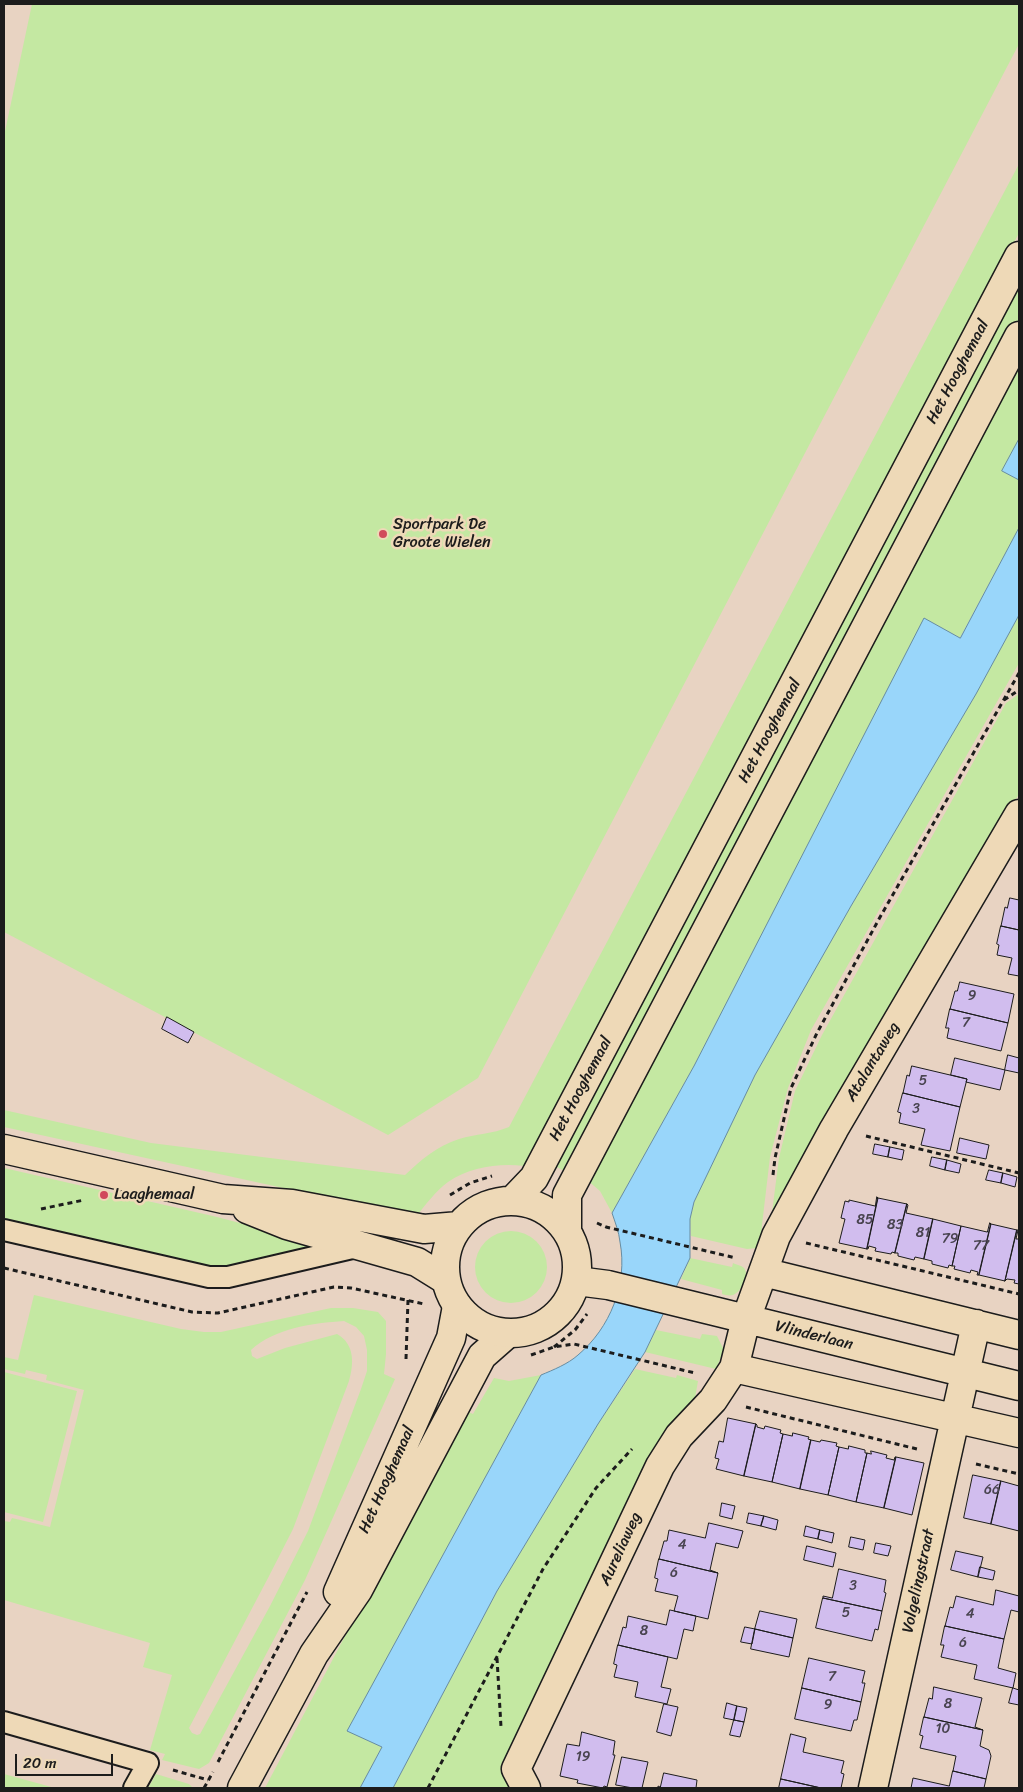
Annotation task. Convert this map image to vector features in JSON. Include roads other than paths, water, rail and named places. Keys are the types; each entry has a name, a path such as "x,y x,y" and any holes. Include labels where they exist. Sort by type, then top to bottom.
{"street":[{"name":"Het Hooghemaal","path":"513,1200 534,1178 1019,256"},
{"path":"568,1231 567,1195 1019,336"},
{"name":"Atalantaweg","path":"746,1319 776,1236 834,1129 1019,814"},
{"path":"4,1149 223,1199 292,1204 424,1229 459,1226"},
{"path":"223,1199 286,1225 417,1262 446,1280"},
{"path":"513,1200 529,1203 544,1209 557,1218 568,1231 577,1255 595,1283 570,1299 558,1314 544,1326 526,1332 507,1334 488,1330 470,1320 457,1306 450,1294 446,1280 444,1266 446,1252 451,1238 470,1215 483,1207 513,1200"},
{"path":"763,1272 1019,1334"},
{"name":"Vlinderlaan","path":"595,1283 1019,1386"},
{"name":"Het Hooghemaal","path":"314,1654 343,1581 451,1338 457,1306"},
{"name":"Aureliaweg","path":"521,1779 660,1466 679,1436 713,1400 734,1368 746,1319"},
{"name":"Volgelingstraat","path":"873,1788 976,1324"},
{"name":"Het Hooghemaal","path":"242,1788 314,1654 358,1590 482,1356 507,1334"},
{"path":"734,1368 1019,1433"}],"lane":[{"path":"4,1230 209,1277 228,1277 342,1252 361,1246"},
{"path":"4,1722 148,1763 134,1788"}],"water":[{"path":"1019,439 1019,480 1002,471"},
{"path":"1019,528 1019,615 976,694 851,906 755,1075 694,1202 690,1219 690,1258 645,1352 598,1424 497,1591 393,1788 360,1788 382,1747 347,1731 541,1375 578,1355 599,1332 614,1304 619,1289 622,1258 619,1235 612,1213 694,1066 924,618 960,638"}],"place":[{"name":"Sportpark De Groote Wielen","path":"383,534"},
{"name":"Laaghemaal","path":"104,1195"}]}
